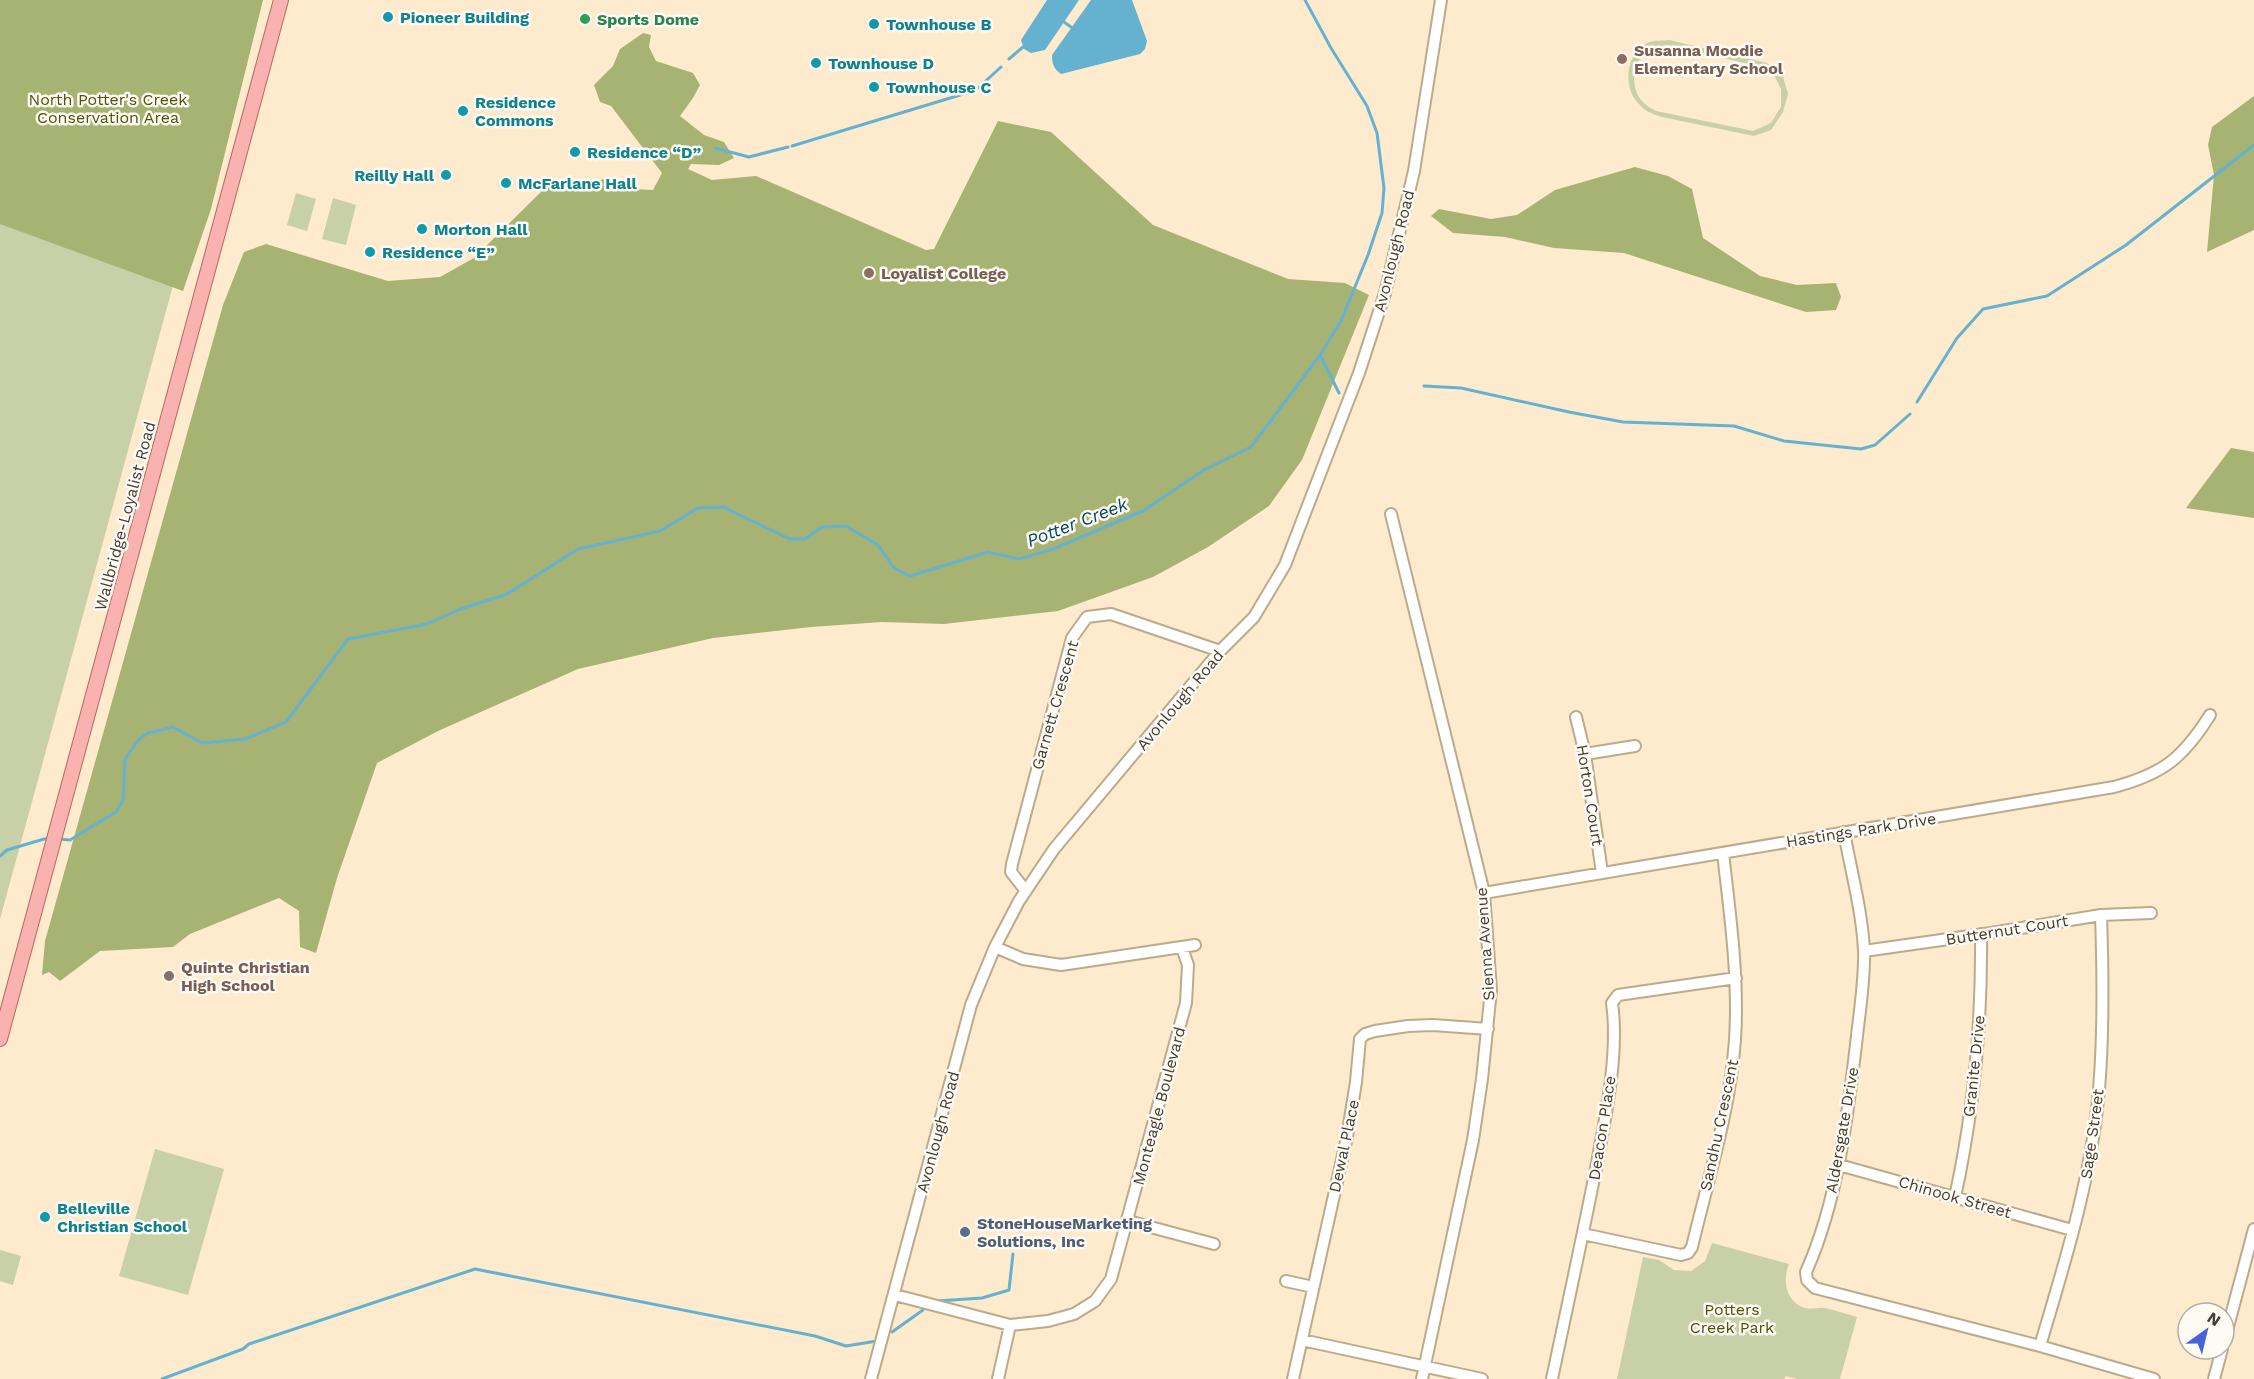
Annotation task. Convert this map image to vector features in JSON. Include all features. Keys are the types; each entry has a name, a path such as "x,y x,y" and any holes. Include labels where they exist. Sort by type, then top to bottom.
{"main road":[{"name":"Wallbridge-Loyalist Road","path":"0,1039 281,0"}],"street":[{"name":"Avonlough Road","path":"871,1379 971,1005 995,947 1026,891 1054,849 1220,651 1254,617 1285,565 1359,373 1385,293 1414,171 1441,0"},
{"name":"Sienna Avenue","path":"1391,514 1484,892 1491,990 1473,1140 1422,1379"},
{"name":"Garnett Crescent","path":"1026,891 1011,872 1012,864 1072,638 1087,617 1111,614 1220,651"},
{"name":"Hastings Park Drive","path":"1484,892 2114,787 2140,780 2164,768 2186,749 2210,715"},
{"name":"Horton Court","path":"1576,717 1585,754 1602,873"},
{"path":"1585,754 1635,746"},
{"name":"Aldersgate Drive","path":"1844,832 1864,951 1852,1075 1839,1165 1806,1272 1807,1280 1815,1288 2040,1346 2154,1379"},
{"name":"Sandhu Crescent","path":"1583,1234 1682,1255 1688,1253 1692,1247 1729,1091 1735,1041 1736,978 1723,853"},
{"name":"Butternut Court","path":"1864,951 2101,915 2151,913"},
{"name":"Sage Street","path":"2040,1346 2084,1186 2099,1090 2104,1008 2101,915"},
{"name":"Granite Drive","path":"1955,1197 1978,1047 1981,934"},
{"path":"995,947 1023,959 1061,965 1195,945"},
{"name":"Monteagle Boulevard","path":"894,1295 1010,1325 1048,1321 1074,1314 1095,1301 1111,1279 1186,1003 1188,965 1182,948"},
{"name":"Deacon Place","path":"1552,1379 1607,1107 1614,998 1618,995 1736,978"},
{"name":"Dewal Place","path":"1293,1379 1347,1137 1360,1039 1365,1034 1375,1031 1408,1026 1442,1025 1488,1029"},
{"name":"Chinook Street","path":"1839,1165 2072,1230"},
{"path":"1128,1221 1214,1244"},
{"path":"2235,1301 2254,1229"},
{"path":"1286,1281 1313,1287"},
{"path":"998,1379 1010,1325"},
{"path":"1302,1340 1482,1379"},
{"path":"2214,1379 2219,1361"}],"green space":[{"name":"North Potter's Creek Conservation Area","path":"0,0 251,0 0,919"},
{"path":"0,0 263,0 211,209 183,291 0,224"},
{"path":"643,33 651,35 649,47 656,61 693,73 700,85 680,116 704,135 724,142 734,158 719,165 691,164 688,169 712,180 756,176 926,250 934,249 998,121 1051,132 1153,225 1288,279 1345,283 1369,295 1302,460 1269,506 1208,547 1153,577 1058,611 944,624 882,622 713,638 578,669 438,731 377,763 337,878 316,953 300,947 299,911 279,898 190,934 173,947 100,951 60,981 49,972 42,975 45,941 223,305 244,252 266,244 388,281 440,277 474,258 545,188 607,179 633,189 653,190 662,173 611,106 600,102 594,85 613,66 620,49"},
{"path":"1669,40 1767,63 1783,77 1788,94 1783,112 1771,130 1754,136 1662,117 1643,108 1633,96 1630,88 1628,79 1631,61 1642,47 1652,41","holes":["1666,45 1765,68 1775,77 1781,89 1781,107 1771,123 1753,131 1656,111 1645,104 1635,89 1637,64 1648,51"]},
{"path":"2254,96 2254,230 2207,252 2214,175 2208,145 2212,127"},
{"path":"1635,167 1668,176 1692,189 1703,238 1760,276 1797,285 1836,283 1841,297 1836,310 1806,312 1624,253 1554,248 1505,237 1453,233 1431,216 1439,209 1491,219 1517,215 1555,190"},
{"path":"296,193 316,199 307,231 287,225"},
{"path":"333,198 356,205 346,245 322,239"},
{"path":"2231,448 2254,452 2254,518 2186,508"},
{"path":"155,1149 224,1169 188,1295 119,1276"},
{"name":"Potters Creek Park","path":"1712,1243 1789,1264 1786,1277 1787,1290 1799,1305 1808,1309 1822,1308 1857,1317 1840,1379 1797,1379 1786,1376 1784,1379 1617,1379 1643,1257 1659,1260 1674,1270 1691,1271 1705,1261"},
{"path":"0,1250 21,1256 13,1285 0,1281"}],"water":[{"path":"1047,0 1079,0 1045,50 1031,53 1024,49 1021,40"},
{"path":"1091,0 1132,0 1147,41 1145,49 1140,54 1061,74 1054,66 1052,55"}],"waterway":[{"name":"Potter Creek","path":"59,839 70,840 116,812 123,801 125,759 139,739 148,733 173,727 202,743 245,739 286,722 348,639 427,624 458,610 507,594 578,549 660,531 698,508 723,507 790,539 805,539 822,527 846,526 878,545 894,568 910,576 988,552 1019,559 1053,549 1143,511 1204,470 1251,447 1320,355 1341,321 1368,255 1382,213 1384,188 1377,133 1367,106 1305,0"},
{"path":"1064,22 1071,27"},
{"path":"1009,59 1023,47"},
{"path":"792,146 970,92 978,88 1001,67"},
{"path":"1917,402 1957,338 1983,309 2047,296 2126,245 2254,145"},
{"path":"715,148 749,157 788,147"},
{"path":"1320,355 1339,393"},
{"path":"1424,386 1461,388 1623,422 1734,426 1784,441 1861,449 1875,445 1910,414"},
{"name":"Potter Creek","path":"0,856 7,850 50,839"},
{"path":"937,1301 982,1298 1009,1290 1013,1254"},
{"path":"162,1379 243,1349 249,1344 475,1269 815,1336 846,1346 877,1341"},
{"path":"892,1332 923,1310"}],"place":[{"name":"Pioneer Building","path":"388,17"},
{"name":"Sports Dome","path":"585,19"},
{"name":"Townhouse B","path":"874,24"},
{"name":"Susanna Moodie Elementary School","path":"1622,59"},
{"name":"Townhouse D","path":"816,63"},
{"name":"Townhouse C","path":"874,87"},
{"name":"Residence Commons","path":"463,111"},
{"name":"Residence “D”","path":"575,152"},
{"name":"Reilly Hall","path":"446,175"},
{"name":"McFarlane Hall","path":"506,183"},
{"name":"Morton Hall","path":"422,229"},
{"name":"Residence “E”","path":"370,252"},
{"name":"Loyalist College","path":"869,273"},
{"name":"Quinte Christian High School","path":"169,976"},
{"name":"Belleville Christian School","path":"45,1217"},
{"name":"StoneHouseMarketing Solutions, Inc","path":"965,1232"}]}
